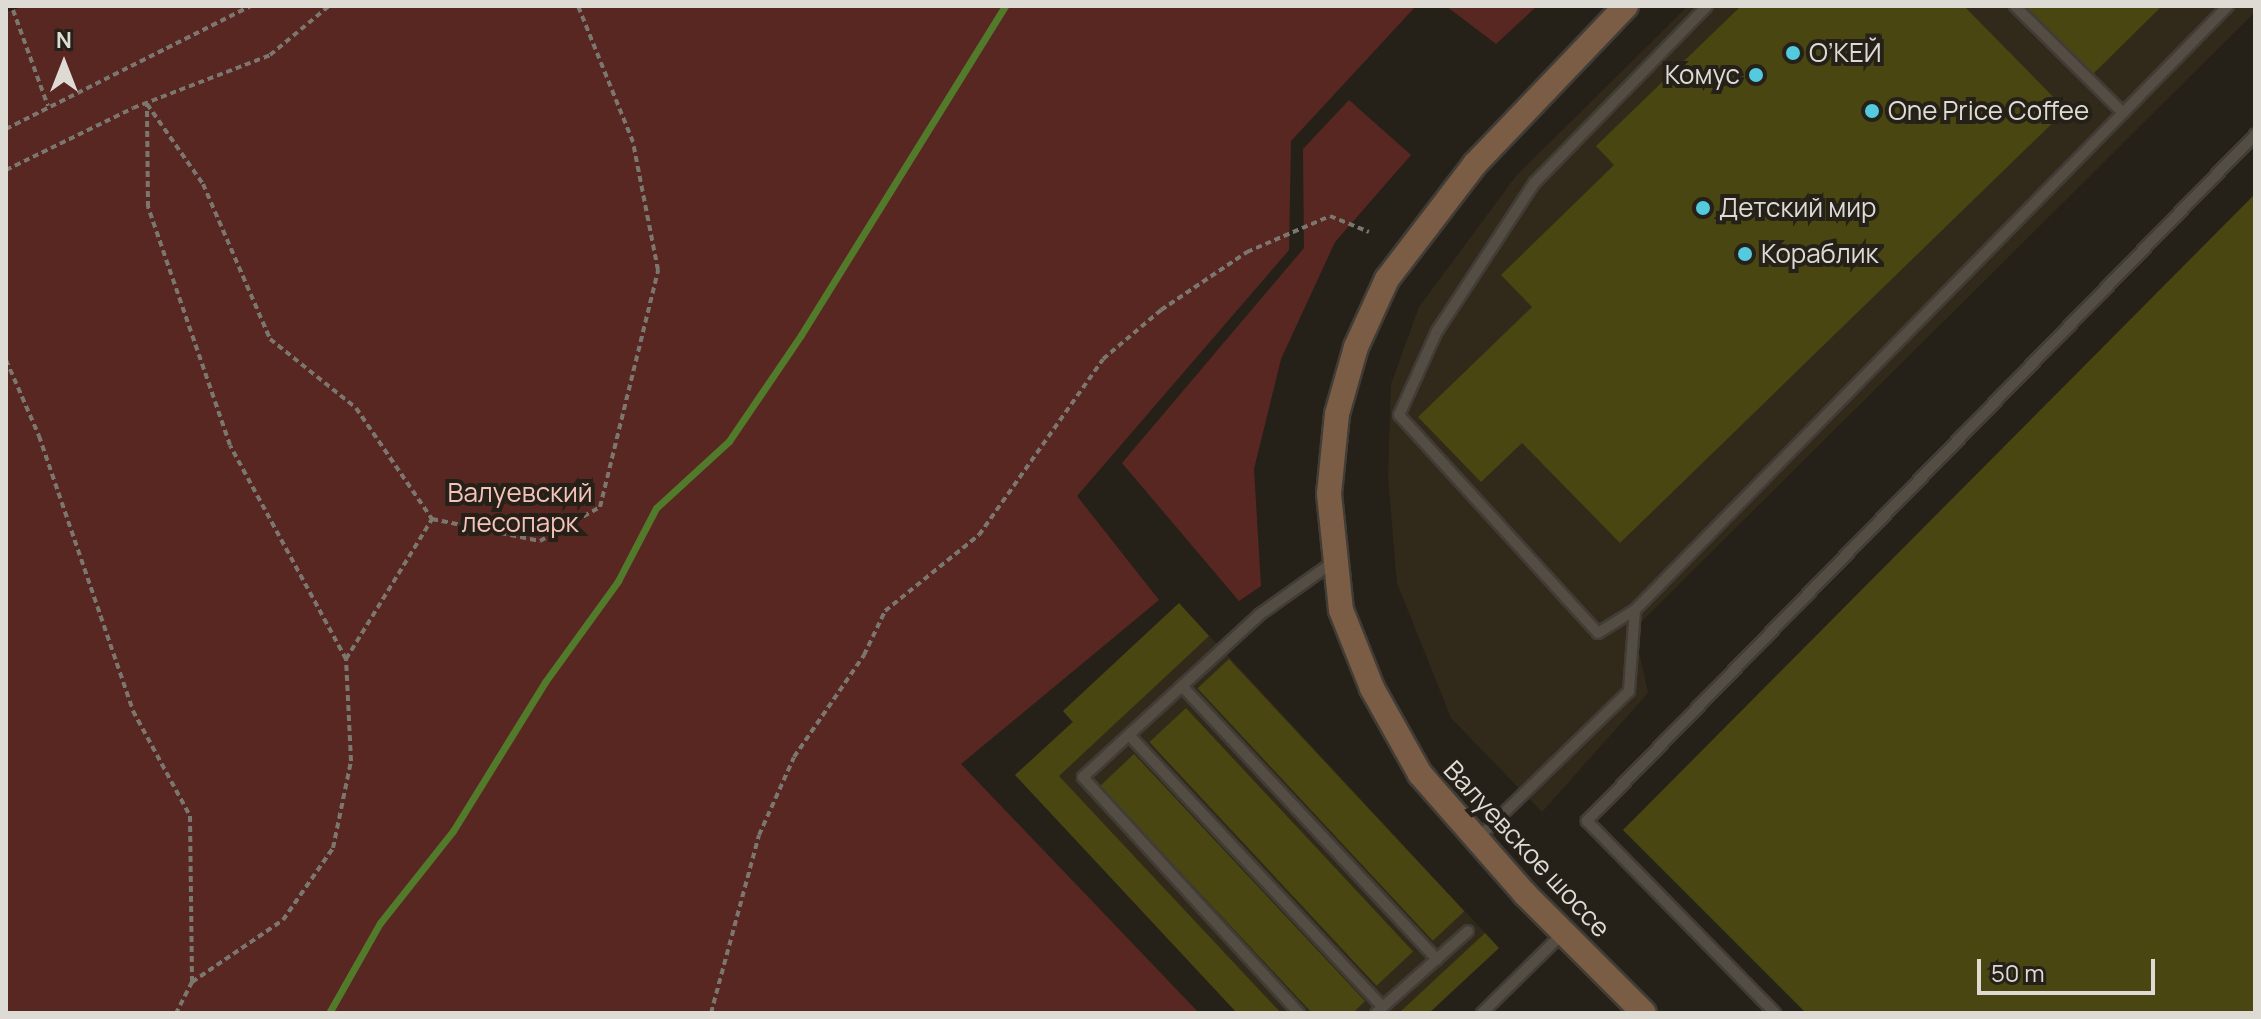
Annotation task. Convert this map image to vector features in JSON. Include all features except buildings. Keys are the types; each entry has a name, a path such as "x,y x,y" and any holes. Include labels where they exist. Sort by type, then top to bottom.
{"main road":[{"name":"Валуевское шоссе","path":"1626,6 1475,164 1387,279 1356,347 1337,414 1329,494 1332,563 1341,610 1372,688 1420,774 1476,840 1644,1013"}],"lane":[{"path":"1707,6 1535,182 1437,331 1399,415 1598,633 1635,610 2228,6"},
{"path":"2015,6 2123,113"},
{"path":"1775,1013 1587,821 2255,135"},
{"path":"1299,1013 1083,777 1259,615 1332,563"},
{"path":"1476,840 1629,691 1635,610"},
{"path":"1182,686 1437,959"},
{"path":"1129,735 1380,1010 1468,931"},
{"path":"1482,1013 1564,932"}],"path":[{"path":"6,129 251,6"},
{"path":"6,170 147,104 270,55 329,6"},
{"path":"147,104 203,184 270,339 356,408 432,519 540,541 600,507 658,270 633,142 578,6"},
{"path":"13,10 48,107"},
{"path":"147,104 148,207 230,445 346,659 351,761 333,848 283,920 192,982"},
{"path":"711,1013 765,822 794,757 864,655 885,611 979,535 1103,359 1161,310 1247,252 1330,216 1369,232"},
{"path":"6,360 39,436 133,711 190,816 192,982 176,1013"},
{"path":"346,659 432,519"}],"shaded area":[{"path":"1688,6 2255,6 2255,12 1634,629 1648,693 1542,812 1451,718 1397,583 1388,476 1391,384 1419,307 1516,176"},
{"path":"1179,603 1499,948 1429,1013 1237,1013 1015,775 1072,722 1063,711"}],"green space":[{"name":"Валуевский лесопарк","path":"26,6 1416,6 1291,141 1289,250 1077,496 1159,600 961,764 1199,1013 6,1013 6,12"},
{"path":"1446,6 1537,6 1496,44"},
{"path":"1349,100 1411,155 1335,242 1281,359 1254,469 1261,586 1239,601 1122,463 1304,248 1303,149"}],"waterway":[{"path":"329,1013 380,923 453,831 545,682 618,581 656,508 729,441 801,335 1005,6"}],"place":[{"name":"О’КЕЙ","path":"1793,53"},
{"name":"Комус","path":"1756,75"},
{"name":"One Price Coffee","path":"1872,111"},
{"name":"Детский мир","path":"1703,208"},
{"name":"Кораблик","path":"1745,254"}]}
